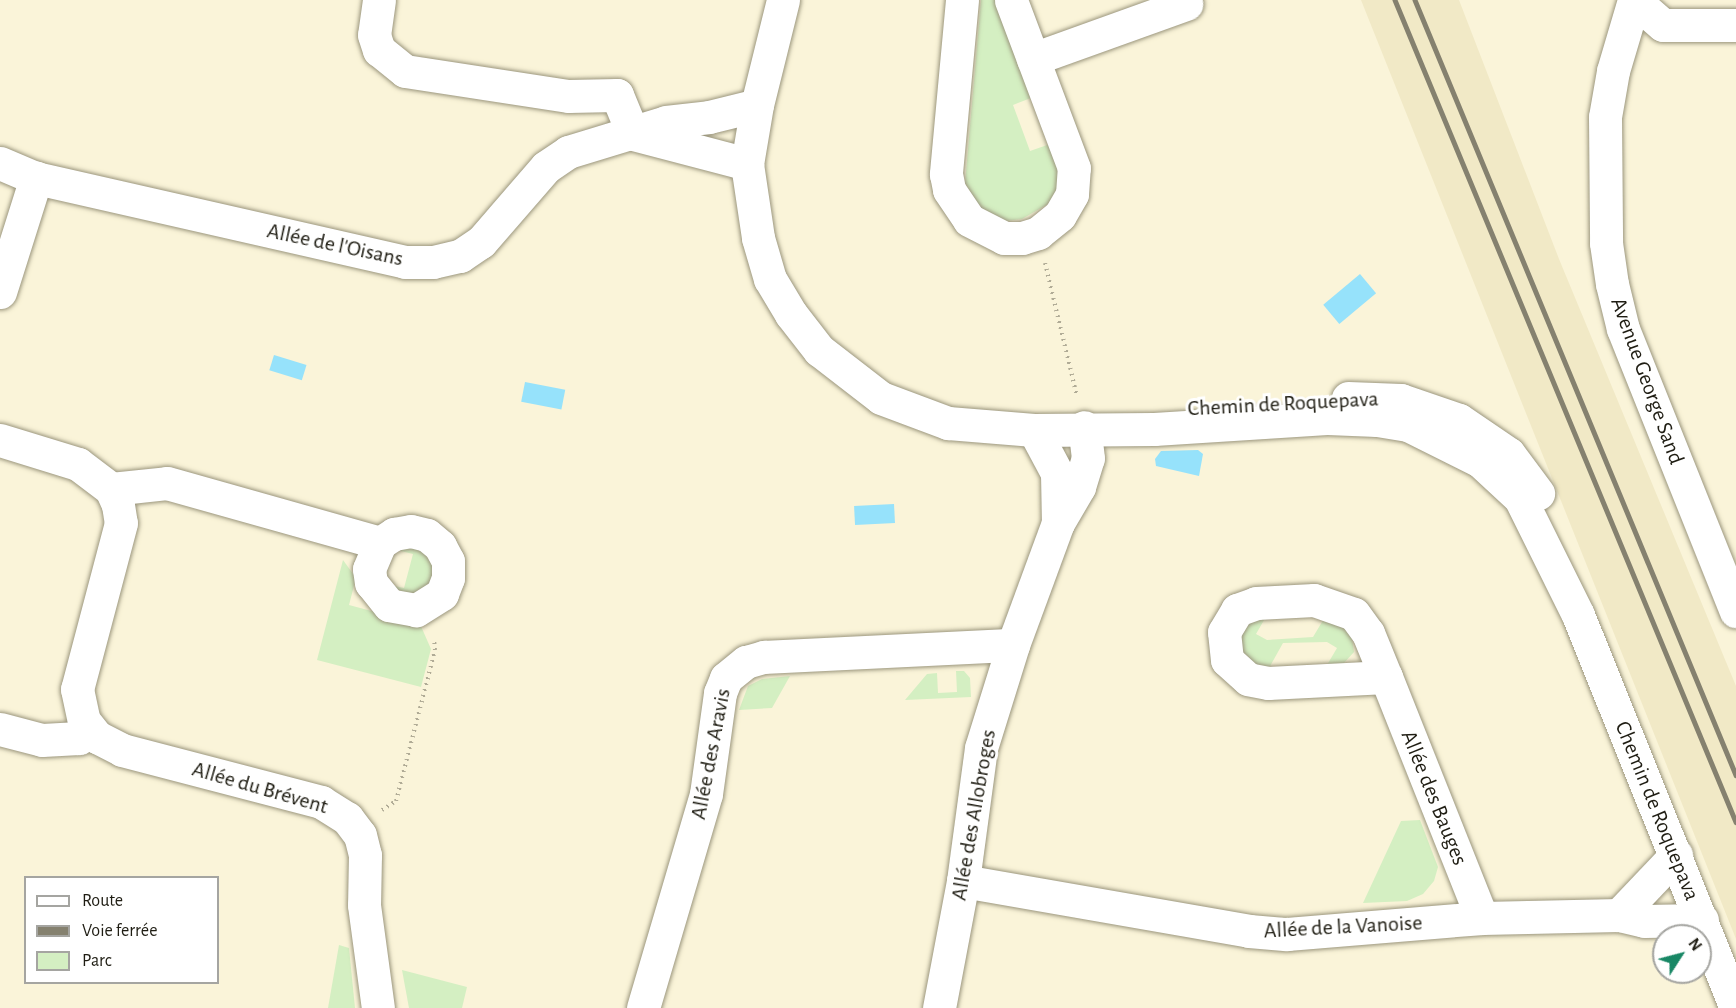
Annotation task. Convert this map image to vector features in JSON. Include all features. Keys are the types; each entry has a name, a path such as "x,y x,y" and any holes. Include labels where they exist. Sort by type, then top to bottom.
{"street":[{"path":"380,0 374,35 379,50 405,71 568,96 617,94 633,134"},
{"path":"962,0 946,174 949,190 969,220 986,231 1004,238 1038,233 1066,205 1074,175 1011,0"},
{"path":"1634,0 1663,25 1736,25"},
{"name":"Avenue George Sand","path":"1634,0 1613,71 1605,117 1606,243 1612,284 1623,329 1736,611"},
{"name":"Chemin de Roquepava","path":"779,1 747,164 759,238 770,279 791,314 819,350 881,398 917,414 989,429 1034,430 1084,427 1154,429 1327,418 1407,425 1480,461 1513,491 1537,527 1578,615 1736,1008"},
{"path":"1033,59 1186,4"},
{"name":"Allée de l'Oisans","path":"0,163 36,178 405,262 433,262 460,256 481,242 546,167 568,152 601,140 633,134 666,122 709,117 757,105"},
{"name":"Allée de l'Oisans","path":"633,134 747,164"},
{"path":"0,292 36,178"},
{"name":"Allée des Allobroges","path":"939,1008 963,882 981,748 1013,645 1058,524 1079,487 1088,458 1084,427"},
{"name":"Allée des Allobroges","path":"1034,430 1057,473 1058,524"},
{"path":"0,440 78,464 111,489 121,523 77,689 80,712 90,730 79,738 42,741 0,729"},
{"path":"111,489 167,483 380,543"},
{"path":"411,531 427,535 440,546 448,561 448,578 442,594 430,605 402,610 378,596 369,569 380,543 394,534 411,531"},
{"name":"Allée des Bauges","path":"1386,677 1268,683 1248,679 1227,660 1224,632 1232,616 1246,605 1314,600 1331,603 1354,614 1362,622 1386,677 1482,918"},
{"name":"Allée des Aravis","path":"643,1008 706,794 720,693 726,678 746,662 764,657 1013,645"},
{"name":"Allée du Brévent","path":"90,730 122,750 321,802 339,811 354,825 365,855 364,905 378,1008"},
{"path":"1619,915 1676,855"},
{"name":"Allée de la Vanoise","path":"963,882 1277,933 1482,918 1619,915 1644,921 1702,920"}],"path":[{"path":"1038,233 1084,427"},
{"path":"354,825 396,801 435,650 430,605"}],"shaded area":[{"path":"1361,0 1459,0 1559,259 1736,686 1736,939"}],"green space":[{"path":"981,0 1000,0 1036,96 1013,105 1030,151 1053,143 1061,181 1048,204 1022,219 1005,221 979,208 965,183"},
{"path":"411,542 430,553 435,584 408,600 384,584 404,588 413,554 393,549"},
{"path":"343,560 356,578 349,605 420,624 431,649 421,687 317,660"},
{"path":"1267,615 1256,634 1267,640 1313,637 1325,617 1351,631 1354,652 1344,663 1327,665 1337,648 1327,642 1283,643 1269,668 1258,667 1242,651 1241,636 1247,624"},
{"path":"956,671 964,671 970,678 971,697 905,700 927,674 937,673 938,693 957,692"},
{"path":"790,676 772,708 739,710 748,686 762,679"},
{"path":"1420,820 1438,867 1434,881 1423,894 1407,901 1363,903 1401,821"},
{"path":"339,945 349,948 355,1008 328,1008"},
{"path":"402,970 467,987 462,1008 409,1008"}],"water":[{"path":"1360,274 1376,293 1339,324 1323,305"},
{"path":"274,355 307,365 302,380 269,370"},
{"path":"525,382 565,390 561,409 521,402"},
{"path":"1198,450 1203,454 1199,476 1156,466 1155,459 1161,451"},
{"path":"894,504 895,523 855,525 854,506"}],"railway":[{"path":"1395,0 1736,822"},
{"path":"1415,0 1736,775"}]}
